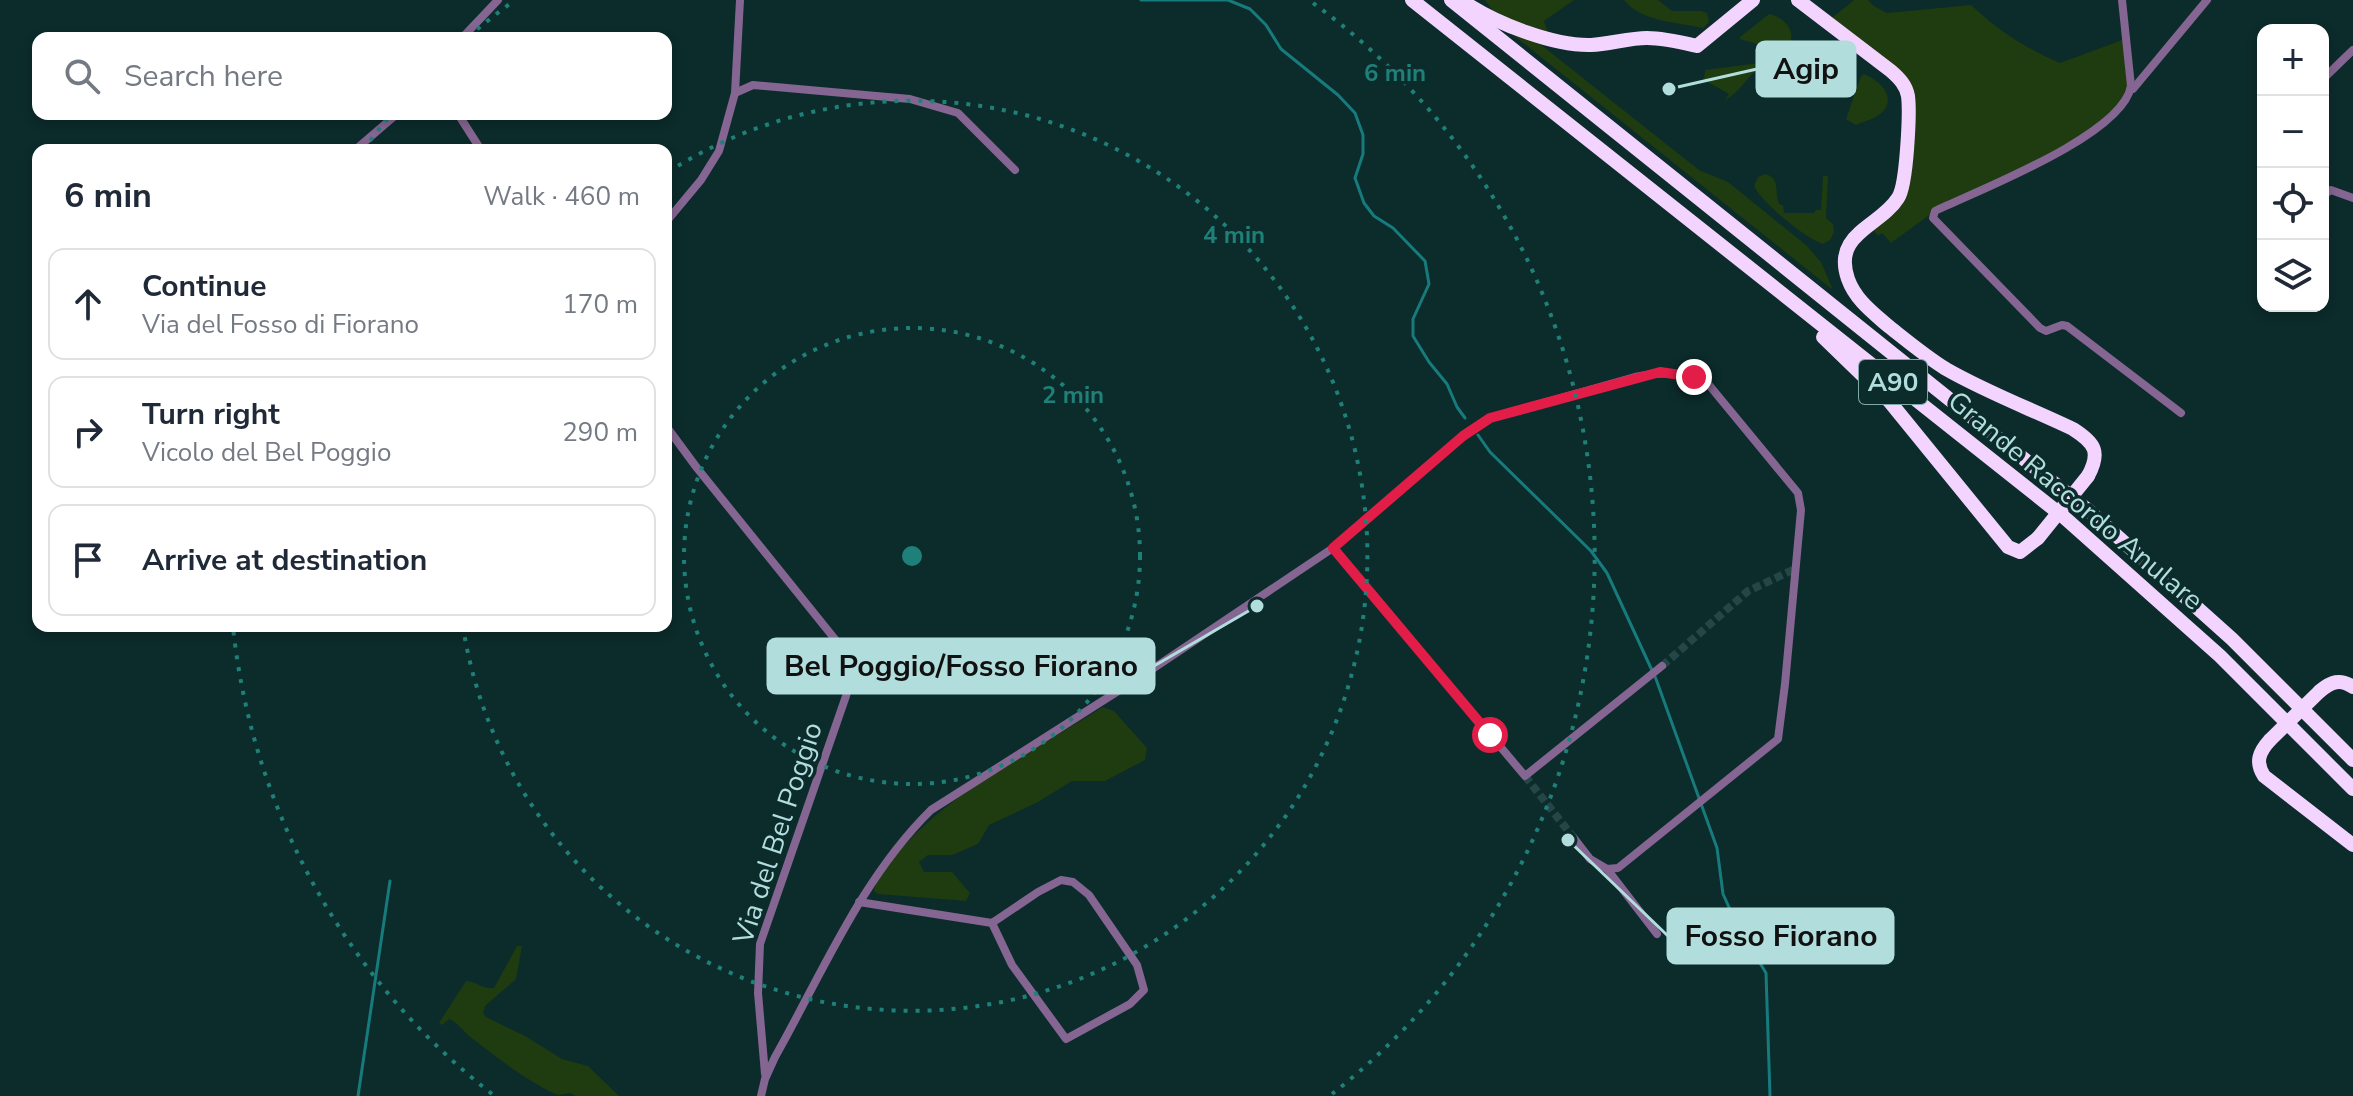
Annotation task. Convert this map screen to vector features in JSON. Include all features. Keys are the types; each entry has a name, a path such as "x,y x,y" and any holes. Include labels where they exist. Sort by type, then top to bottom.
{"highway":[{"name":"Grande Raccordo Anulare","path":"1412,0 2065,518 2220,656 2353,789"},
{"name":"Grande Raccordo Anulare","path":"1451,0 2089,511 2232,639 2353,760"},
{"path":"1461,0 1502,23 1550,38 1588,45 1646,38 1697,46 1753,0"},
{"path":"1769,283 1890,402 2008,547 2020,552 2038,538 2088,476 2095,460 2095,451 2084,436 1944,368 1873,313 1851,287 1845,271 1849,244 1892,206 1901,192 1908,98 1902,81 1891,71 1798,0"},
{"path":"2353,687 2337,681 2320,691 2270,740 2259,757 2264,776 2353,845"}],"street":[{"path":"468,32 498,0"},
{"path":"672,215 701,180 719,151 735,93 740,0"},
{"path":"2122,0 2130,90"},
{"path":"2181,413 2070,328 2062,325 2046,331 2040,328 1933,218 1935,211 2059,153 2087,136 2121,106 2130,90 2207,0"},
{"path":"2329,73 2353,50"},
{"path":"735,93 753,85 910,99 958,113 1015,170"},
{"path":"362,144 390,120"},
{"path":"462,120 477,144"},
{"path":"2329,191 2353,198"},
{"path":"761,1096 775,1057 859,902 886,859 931,810 1148,672 1333,548 1463,436 1490,418 1660,372 1694,377 1709,385 1798,493 1801,510 1784,692 1778,739 1618,868 1607,869"},
{"name":"Via del Bel Poggio","path":"672,434 834,638 852,668 846,696 760,944 758,993 765,1079"},
{"path":"1333,548 1525,776 1662,666"},
{"path":"1573,837 1590,859 1607,869 1657,934"},
{"path":"859,902 992,923 1061,880 1073,882 1089,895 1137,965 1144,990 1130,1004 1066,1039 1012,965 992,923"}],"green space":[{"path":"1485,0 1574,0 1544,21 1548,32 1502,23"},
{"path":"1624,0 1658,0 1672,11 1701,11 1707,13 1709,22 1703,28 1660,20 1640,13"},
{"path":"1854,0 1868,0 1887,13 1971,5 2013,38 2060,63 2125,39 2130,79 2123,104 2109,123 2077,143 1935,211 1891,243 1882,233 1878,236 1871,227 1899,198 1905,87 1827,22"},
{"path":"1769,14 1782,20 1790,29 1791,41 1783,52 1740,39"},
{"path":"1507,30 1535,40 1699,170 1728,182 1806,245 1821,262 1833,290"},
{"path":"1763,65 1725,100 1729,94 1704,80 1705,70"},
{"path":"1864,74 1883,88 1888,103 1879,115 1856,125 1846,119"},
{"path":"1765,174 1775,182 1784,213 1814,213 1821,210 1823,176 1828,176 1826,218 1833,224 1834,232 1830,240 1823,244 1815,241 1766,202 1754,186 1758,177"},
{"path":"1103,707 1114,711 1147,748 1145,760 1105,781 1072,781 1038,802 989,825 978,844 952,855 928,855 919,862 924,872 952,872 970,893 966,901 878,894 874,891 877,880 889,864 934,817 988,777"},
{"path":"517,946 522,946 516,979 485,1006 483,1013 562,1059 588,1066 619,1096 558,1095 514,1070 453,1021 449,1019 442,1025 439,1023 466,981 494,988"}],"waterway":[{"path":"1141,0 1228,0 1250,9 1266,25 1281,49 1338,95 1355,113 1363,135 1363,154 1355,178 1364,203 1374,216 1393,228 1425,261 1429,284 1413,319 1413,336 1447,384 1465,418"},
{"path":"1478,435 1490,452 1591,551 1607,573 1656,679 1717,848 1723,894 1738,927 1766,973 1770,1096"},
{"path":"358,1096 390,881"}],"tunnel":[{"path":"1662,666 1748,591 1795,569"},
{"path":"1525,776 1573,837"}],"place":[{"name":"Agip","path":"1669,89"},
{"name":"Bel Poggio/Fosso Fiorano","path":"1257,606"},
{"name":"Fosso Fiorano","path":"1568,840"}],"route":[{"path":"1490,735 1333,548 1463,436 1490,418 1635,377 1660,372 1694,377"}]}
